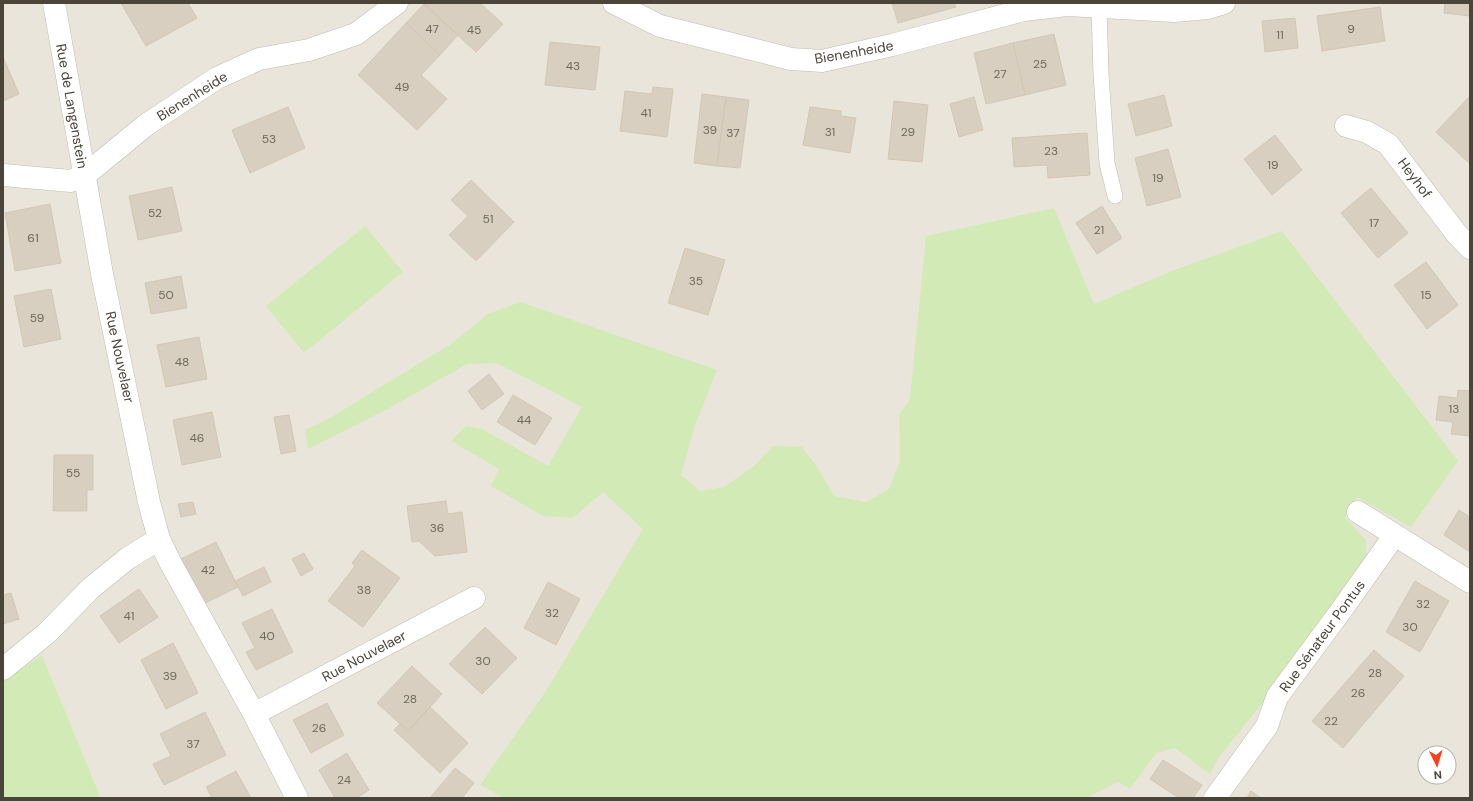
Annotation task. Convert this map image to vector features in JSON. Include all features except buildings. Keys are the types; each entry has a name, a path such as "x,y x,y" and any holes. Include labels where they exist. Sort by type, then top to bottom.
{"street":[{"name":"Rue de Langenstein","path":"3,175 71,181 85,175 54,3"},
{"name":"Bienenheide","path":"85,175 146,125 216,78 259,59 309,50 356,34 397,3"},
{"name":"Bienenheide","path":"614,3 660,26 791,59 822,60 892,45 1024,10 1067,5 1174,11 1208,8 1224,3"},
{"name":"Heyhof","path":"1346,126 1367,132 1388,144 1456,233 1470,248"},
{"name":"Rue Nouvelaer","path":"85,175 102,274 149,502 159,539 254,714 297,798"},
{"path":"1358,512 1394,536 1470,582"},
{"name":"Rue Sénateur Pontus","path":"1215,798 1267,726 1277,697 1394,536"},
{"path":"3,669 48,633 91,588 128,558 159,539"},
{"name":"Rue Nouvelaer","path":"254,714 474,598"}],"lane":[{"path":"1099,6 1101,74 1107,164 1115,196"}],"shaded area":[{"path":"3,3 1470,3 1470,798 101,798 42,655 3,681"}],"green space":[{"path":"1054,208 1094,304 1172,271 1282,231 1458,461 1411,527 1357,497 1345,518 1366,540 1366,557 1266,699 1219,757 1210,774 1175,748 1156,753 1130,789 1118,782 1086,798 504,798 480,785 546,691 643,529 603,492 573,518 543,516 491,486 499,469 451,441 466,426 482,429 548,466 582,407 497,363 467,364 393,406 308,449 305,430 330,418 451,344 488,314 520,302 717,370 694,428 681,475 700,491 724,487 754,466 773,446 802,447 817,467 834,496 866,502 889,489 900,461 899,415 910,399 926,236"},
{"path":"365,226 403,272 304,353 266,306"},
{"path":"42,655 101,798 3,798 3,681"}]}
